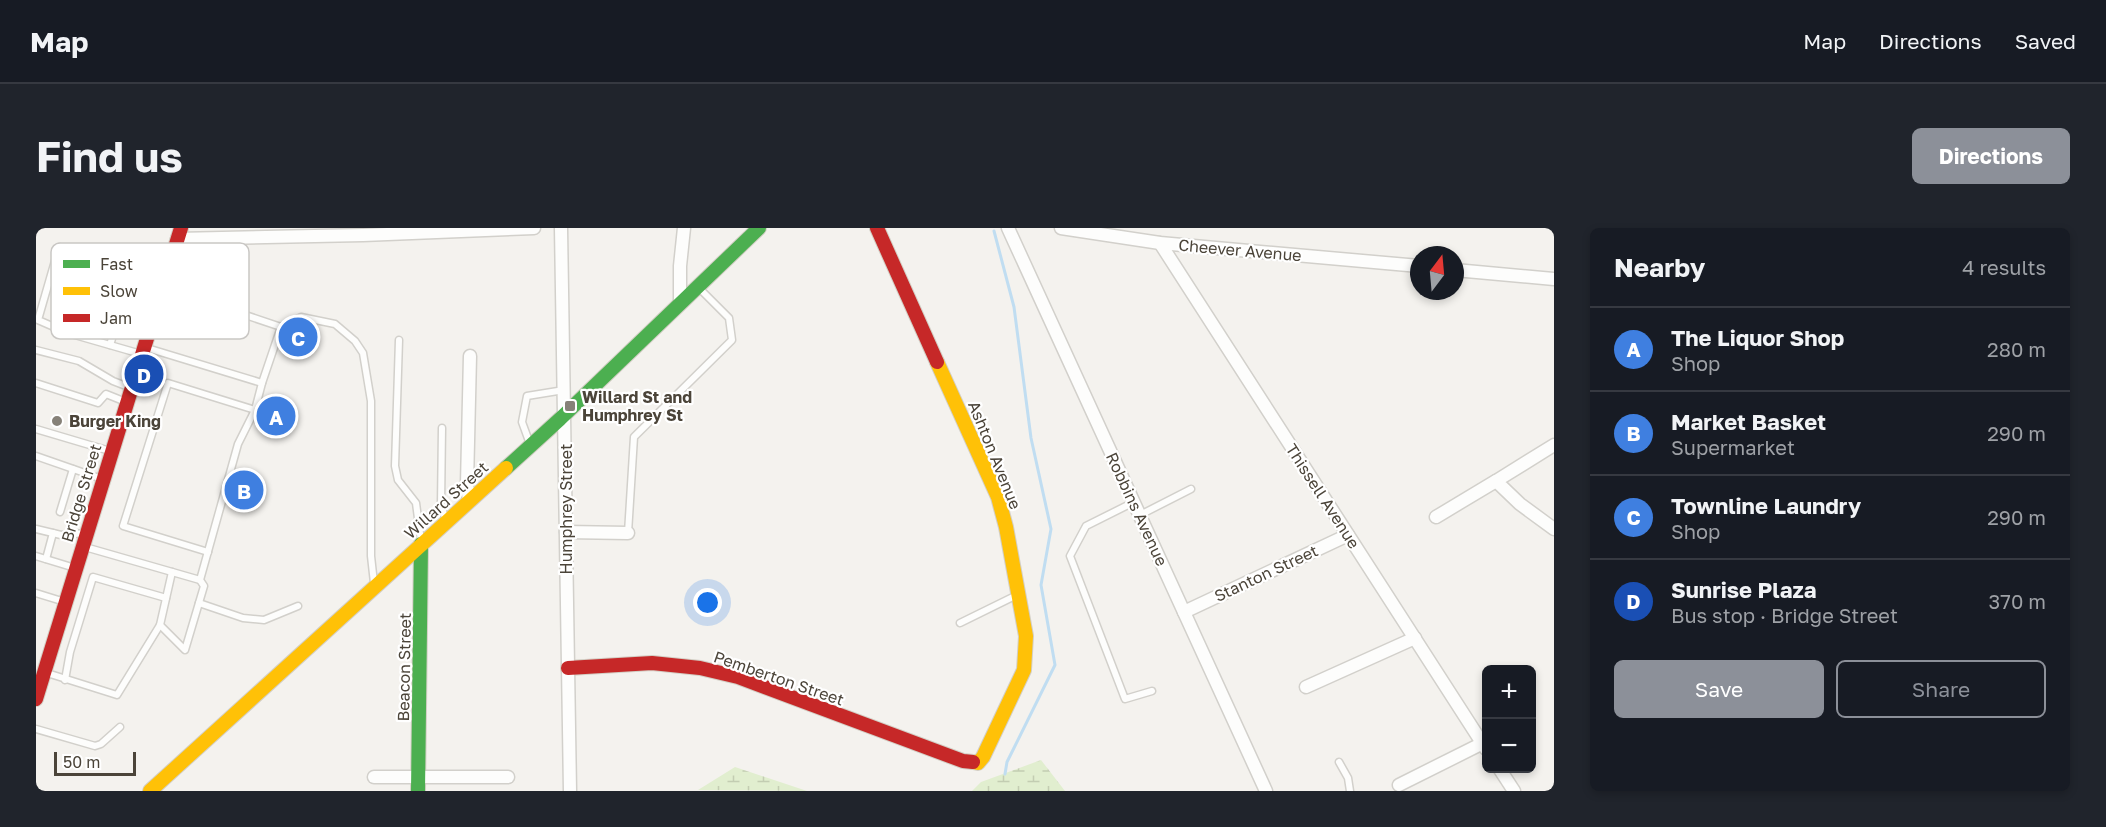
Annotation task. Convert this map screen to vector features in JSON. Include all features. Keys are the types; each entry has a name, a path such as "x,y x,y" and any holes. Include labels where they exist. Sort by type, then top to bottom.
{"main road":[{"name":"Willard Street","path":"150,791 565,413 759,228"},
{"name":"Ashton Avenue","path":"877,228 998,497 1005,522 1018,595 1027,659 1024,670 989,746 978,763 971,764"},
{"name":"Bridge Street","path":"36,699 41,673 147,339"},
{"name":"Beacon Street","path":"418,784 421,544"},
{"name":"Pemberton Street","path":"568,668 652,663 712,670 738,677 971,764"}],"street":[{"path":"179,234 287,232 363,235 534,228"},
{"name":"Humphrey Street","path":"561,228 570,791"},
{"path":"680,303 680,266 684,228"},
{"name":"Robbins Avenue","path":"1008,228 1266,791"},
{"name":"Cheever Avenue","path":"1062,228 1160,243 1410,266"},
{"name":"Thissell Avenue","path":"1160,243 1482,741"},
{"path":"1464,271 1554,279"},
{"path":"469,501 467,484 470,356"},
{"path":"1436,517 1554,445"},
{"path":"1496,481 1520,504 1554,529"},
{"path":"566,532 628,533"},
{"name":"Stanton Street","path":"1184,612 1348,535"},
{"path":"1306,687 1415,638"},
{"path":"1400,784 1482,747"},
{"path":"1502,773 1514,791"},
{"path":"374,777 418,784 508,777"}],"lane":[{"path":"51,275 38,320 51,325"},
{"path":"628,533 634,437 732,340 729,318 698,286"},
{"path":"249,316 281,327"},
{"path":"200,580 238,444 255,410 281,327 301,317 335,324 355,341 363,353 370,401 371,556 374,587"},
{"path":"90,339 262,383"},
{"path":"110,345 112,339"},
{"path":"399,340 395,466 398,480 416,503 421,544"},
{"path":"36,350 79,361 113,381 131,388"},
{"path":"36,383 98,403 106,394 127,402"},
{"path":"208,552 123,526 168,383 255,410"},
{"path":"530,445 522,422 527,396 564,390"},
{"path":"442,428 441,505 446,522"},
{"path":"36,429 111,451"},
{"path":"36,456 103,479"},
{"path":"60,512 73,469"},
{"path":"1139,515 1191,489"},
{"path":"1134,502 1086,526 1070,556 1125,699 1152,691"},
{"path":"36,529 61,535 86,533"},
{"path":"46,559 53,533"},
{"path":"82,546 200,580 204,586 185,651 160,625"},
{"path":"36,556 76,568"},
{"path":"41,673 117,695 160,625 172,572"},
{"path":"65,680 70,652 93,577 166,598"},
{"path":"36,593 65,603"},
{"path":"960,623 1018,595"},
{"path":"199,603 243,618 264,620 298,606"},
{"path":"36,729 95,746 101,744 120,727"},
{"path":"1339,762 1348,778 1350,791"}],"green space":[{"path":"1041,760 1065,791 972,791 981,782"},
{"path":"735,767 807,791 698,790"}],"waterway":[{"path":"994,231 1014,307 1031,438 1051,529 1041,585 1055,665 1007,762 1005,774"}],"traffic: fast":[{"path":"506,468 759,228"},
{"path":"418,791 421,544"}],"traffic: slow":[{"path":"937,362 998,497 1006,527 1026,636 1024,670 983,757 978,763 973,762"},
{"path":"150,791 506,468"}],"traffic: jam":[{"path":"176,243 181,228"},
{"path":"877,228 937,362"},
{"path":"36,699 147,339"},
{"path":"568,668 652,663 700,668 738,677 963,761 973,762"}],"place":[{"name":"Townline Laundry","path":"298,337"},
{"name":"Sunrise Plaza","path":"144,374"},
{"name":"Willard St and Humphrey St","path":"570,406"},
{"name":"The Liquor Shop","path":"276,416"},
{"name":"Burger King","path":"57,421"},
{"name":"Market Basket","path":"244,490"}]}
